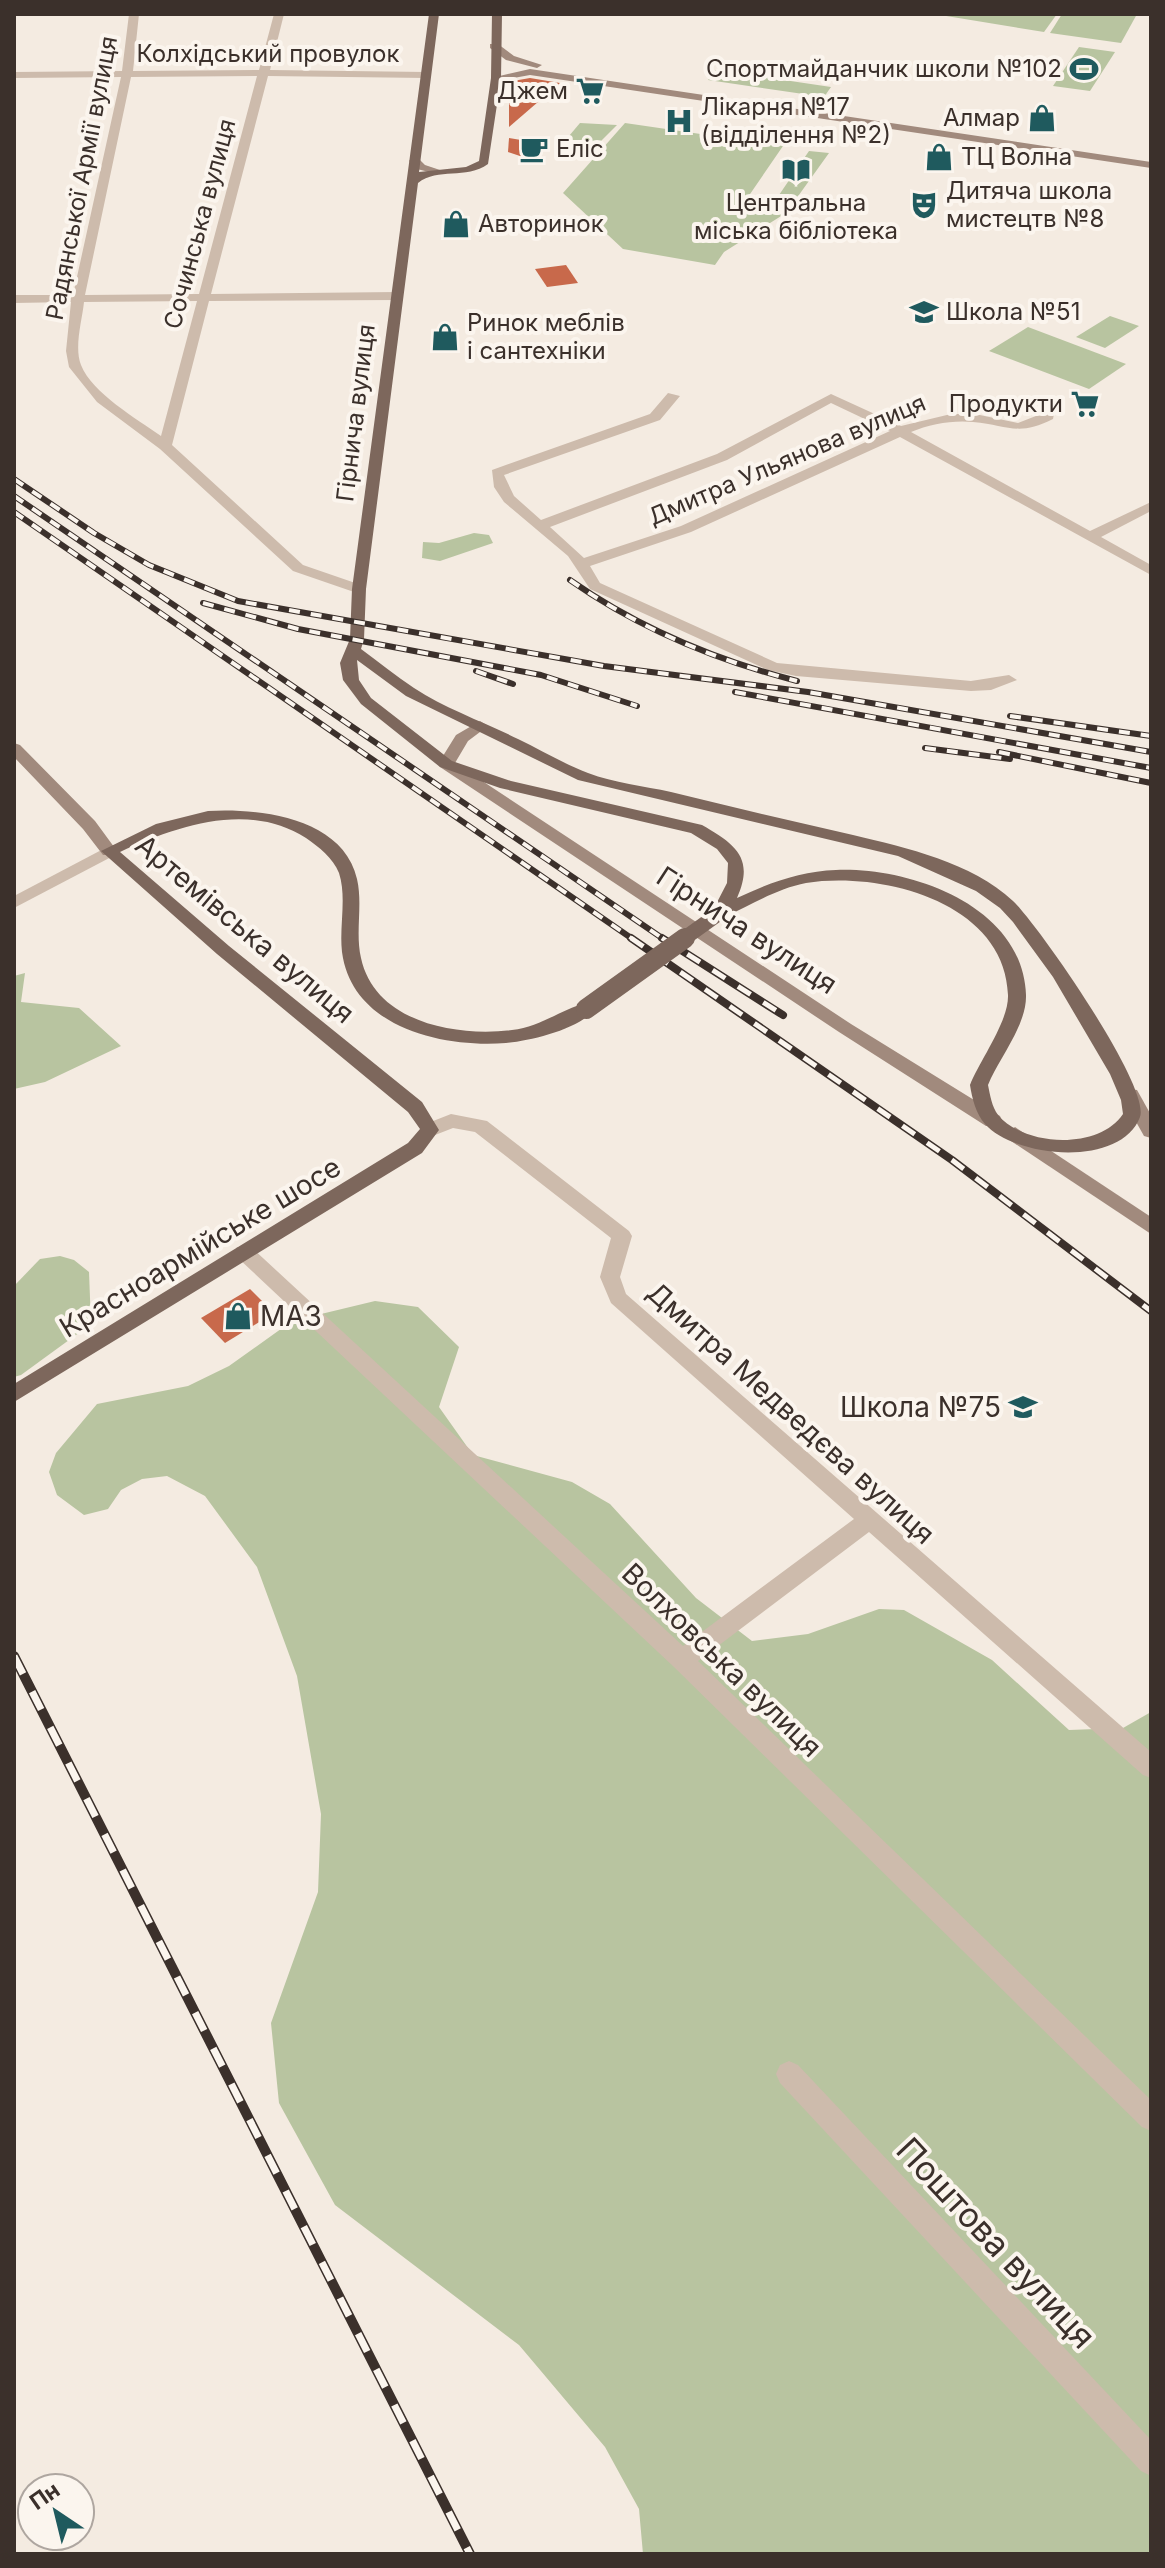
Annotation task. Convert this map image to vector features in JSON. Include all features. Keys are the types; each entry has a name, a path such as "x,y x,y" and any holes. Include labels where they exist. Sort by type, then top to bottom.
{"main road":[{"name":"Гірнича вулиця","path":"434,14 359,589 354,651 348,663 351,680 366,701 446,764 845,1028 1011,1132 1151,1227"},
{"path":"412,182 421,174 471,170 484,162 496,78 494,46 497,14"},
{"path":"494,46 532,68 1151,165"},
{"path":"496,78 532,68"},
{"path":"415,161 421,167 437,171"},
{"path":"354,651 411,693 584,777 903,852 952,870 985,888 1029,927 1151,1131"},
{"path":"480,726 462,738 446,764 506,785 696,829 722,843 738,864 736,886 721,912"},
{"name":"Артемівська вулиця","path":"14,748 89,825 109,851 415,1107 430,1130"},
{"path":"109,851 173,824 206,818 247,817 287,822 308,831 333,851 343,864 349,881 354,968 365,988 407,1023 468,1039 504,1038 540,1031 586,1009 721,912 806,878 854,876 907,883 938,894 967,910 990,929 1014,971 1018,999 979,1085 981,1101 993,1121"},
{"path":"1011,1132 1043,1143 1084,1146 1111,1139 1126,1128 1133,1112 1130,1095"},
{"name":"Красноармійське шосе","path":"14,1394 415,1148 430,1130"}],"street":[{"name":"Радянської Армії вулиця","path":"134,14 127,73 78,299 72,351 75,367 102,399 165,446 298,568 359,589"},
{"name":"Сочинська вулиця","path":"165,446 279,14"},
{"name":"Колхідський провулок","path":"14,75 426,75"},
{"path":"14,299 397,296"},
{"path":"673,396 655,417 497,473 510,502 541,525 582,564 589,580 602,591 748,657 796,671 971,686 1009,680"},
{"path":"541,525 722,457 831,398 900,431 1151,571"},
{"name":"Дмитра Ульянова вулиця","path":"582,564 686,529 900,431 929,421 979,419 1023,428 1048,416 1048,409"},
{"path":"1090,537 1151,506"},
{"path":"14,903 109,851"},
{"name":"Дмитра Медведєва вулиця","path":"430,1130 451,1121 480,1126 622,1236 610,1277 618,1298 1151,1767"},
{"name":"Волховська вулиця","path":"244,1252 682,1660 1151,2118"},
{"path":"682,1660 869,1520"},
{"name":"Поштова вулиця","path":"789,2074 1151,2461"}],"green space":[{"path":"934,14 1057,14 1044,32"},
{"path":"1062,14 1137,14 1121,43 1050,33"},
{"name":"Спортмайданчик школи №102","path":"1079,47 1115,52 1090,91 1053,86"},
{"path":"716,70 831,87 824,97 708,80"},
{"path":"580,123 617,125 589,153 558,149"},
{"path":"625,123 783,146 748,197 790,204 779,195 809,151 829,153 786,213 724,252 715,265 623,249 563,193"},
{"path":"1110,316 1139,326 1105,348 1076,337"},
{"path":"1028,327 1126,364 1089,389 989,351"},
{"path":"474,533 489,535 493,543 440,561 422,558 423,542 439,543"},
{"path":"25,973 21,1002 79,1008 121,1046 45,1082 14,1089 14,976"},
{"path":"60,1256 74,1260 89,1272 91,1324 14,1377 14,1286 40,1259"},
{"path":"375,1301 418,1307 459,1347 439,1407 473,1455 572,1482 610,1504 696,1598 752,1641 808,1634 879,1609 904,1610 992,1660 1069,1730 1123,1728 1151,1712 1151,2554 643,2554 639,2509 605,2447 519,2345 335,2205 279,2103 271,2023 318,1892 321,1814 297,1676 257,1567 205,1496 167,1476 142,1479 121,1490 108,1509 84,1515 57,1495 49,1472 56,1453 97,1404 188,1386 229,1366 292,1321"}],"building":[{"path":"530,78 560,83 509,127 509,85 513,81"},
{"name":"Еліс","path":"509,138 545,144 526,158 508,152"},
{"path":"566,265 578,283 547,287 535,269"},
{"name":"МАЗ","path":"250,1289 274,1313 225,1343 201,1318"}],"railway":[{"path":"14,479 94,533 149,565 238,601 604,666 808,692 1151,752"},
{"path":"14,496 663,939"},
{"path":"14,512 634,940"},
{"path":"570,580 623,614 679,641 797,681"},
{"path":"203,603 298,629 541,675 637,706"},
{"path":"476,671 513,684"},
{"path":"735,692 1151,768"},
{"path":"1010,716 1151,736"},
{"path":"925,748 1010,759"},
{"path":"999,752 1151,783"},
{"path":"631,938 952,1160 1151,1311"},
{"path":"663,939 783,1015"},
{"path":"14,1656 470,2554"}],"place":[{"name":"Спортмайданчик школи №102","path":"1084,69"},
{"name":"Джем","path":"590,91"},
{"name":"Алмар","path":"1042,118"},
{"name":"Лікарня №17 (відділення №2)","path":"679,121"},
{"name":"Еліс","path":"534,149"},
{"name":"ТЦ Волна","path":"939,157"},
{"name":"Центральна міська бібліотека","path":"796,170"},
{"name":"Дитяча школа мистецтв №8","path":"924,205"},
{"name":"Авторинок","path":"456,224"},
{"name":"Школа №51","path":"924,312"},
{"name":"Ринок меблів і сантехніки","path":"445,337"},
{"name":"Продукти","path":"1085,404"},
{"name":"МАЗ","path":"238,1316"},
{"name":"Школа №75","path":"1023,1407"}]}
